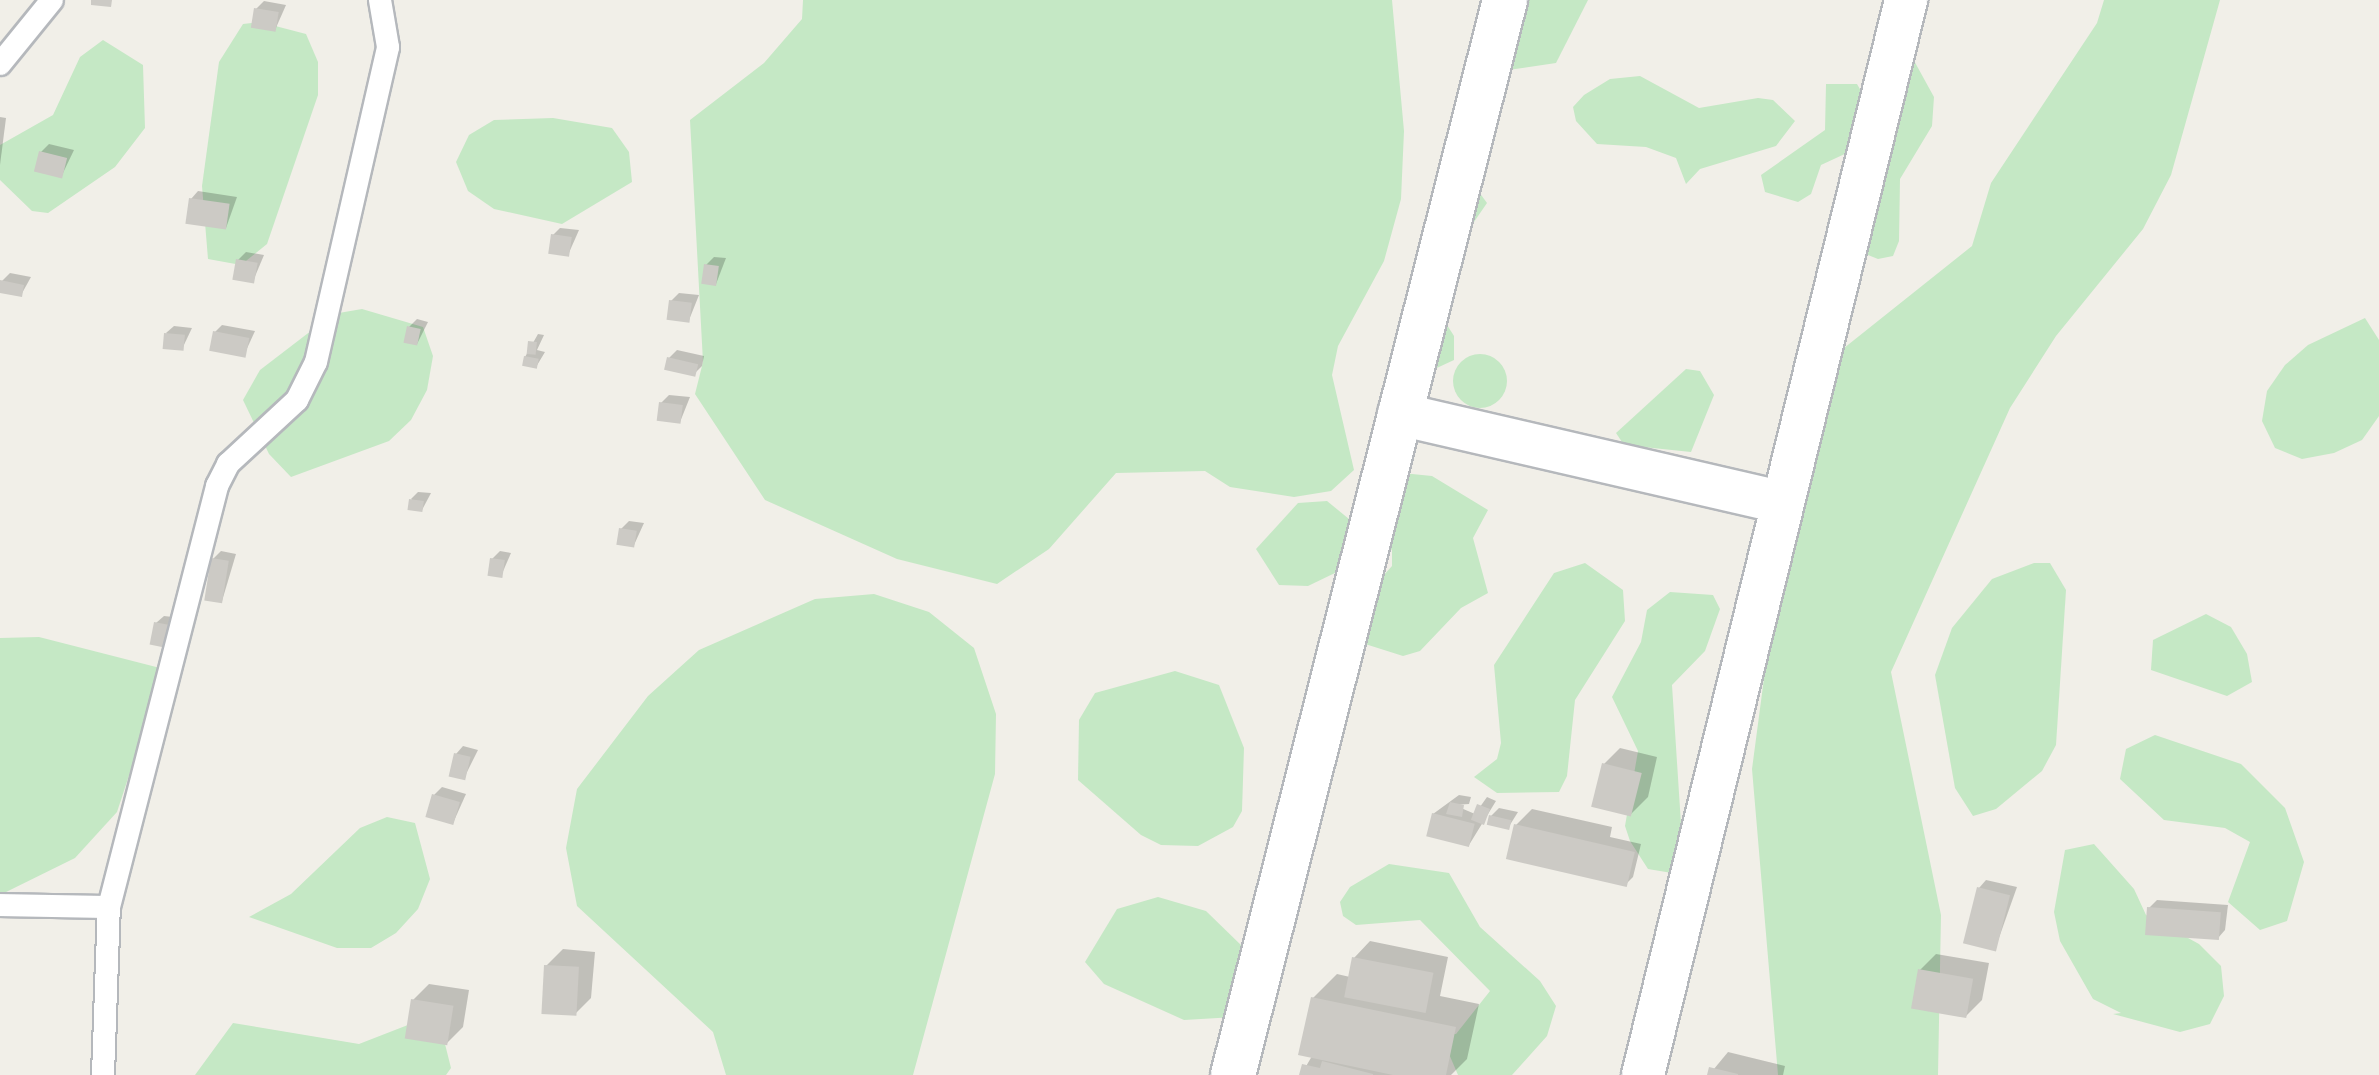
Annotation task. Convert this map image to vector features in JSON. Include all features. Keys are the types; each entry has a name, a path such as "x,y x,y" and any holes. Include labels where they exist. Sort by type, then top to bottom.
{"street":[{"path":"1233,1075 1505,0"},
{"path":"1643,1075 1906,0"},
{"path":"1399,414 1781,502"}],"lane":[{"path":"0,64 52,0"},
{"path":"103,1075 109,907 217,486 228,464 297,400 316,362 388,47 380,0"},
{"path":"0,905 109,907"}],"green space":[{"path":"803,0 1392,0 1404,131 1401,199 1384,261 1338,346 1332,375 1354,470 1331,491 1294,497 1230,487 1205,471 1116,473 1049,549 997,584 897,559 765,500 695,394 703,362 690,120 764,63 802,19"},
{"path":"1493,0 1588,0 1556,63 1508,70"},
{"path":"2104,0 2220,0 2171,175 2143,229 2056,336 2010,408 1891,672 1941,915 1938,1075 1778,1075 1752,769 1785,520 1829,360 1972,246 1991,183 2097,23"},
{"path":"260,22 306,34 318,62 318,95 267,244 241,265 208,259 202,186 219,62 243,24"},
{"path":"103,40 143,65 145,128 115,167 48,213 32,211 0,180 0,145 53,115 80,57"},
{"path":"1912,57 1934,97 1932,126 1900,179 1899,241 1893,256 1878,259 1863,253"},
{"path":"1640,76 1699,108 1758,98 1773,100 1795,121 1776,146 1700,169 1686,184 1676,158 1646,147 1597,144 1576,121 1573,107 1584,95 1610,79"},
{"path":"1826,84 1857,84 1865,98 1849,152 1821,165 1811,194 1798,202 1765,192 1761,175 1825,130"},
{"path":"553,118 612,128 629,152 632,182 562,224 494,209 468,191 456,162 469,135 494,120"},
{"path":"1476,188 1487,203 1463,238"},
{"path":"362,309 423,327 433,356 427,390 411,420 389,441 291,477 269,454 243,400 260,370 333,314"},
{"path":"1442,317 1454,336 1454,360 1426,373"},
{"path":"2365,318 2379,340 2379,416 2362,440 2334,453 2302,459 2275,448 2262,421 2267,391 2285,365 2308,345"},
{"path":"1480,354 1499,362 1507,381 1499,400 1480,408 1461,400 1453,381 1461,362"},
{"path":"1686,369 1700,371 1714,395 1691,452 1624,445 1616,433"},
{"path":"1402,473 1432,476 1488,510 1473,538 1488,593 1461,608 1420,651 1403,656 1362,643 1364,597 1392,566 1392,550 1369,533"},
{"path":"1327,501 1349,519 1356,546 1337,572 1308,586 1279,585 1256,549 1298,503"},
{"path":"1585,563 1623,590 1625,621 1575,700 1567,776 1559,792 1497,793 1474,777 1497,759 1501,743 1494,665 1554,573"},
{"path":"2034,563 2050,563 2066,590 2056,745 2042,771 1996,809 1973,816 1955,788 1935,675 1952,628 1992,579"},
{"path":"1670,592 1713,595 1720,609 1705,651 1672,685 1681,824 1691,851 1678,874 1648,869 1630,841 1625,826 1638,751 1612,697 1641,642 1647,610"},
{"path":"874,594 929,612 974,648 996,714 995,774 913,1075 726,1075 713,1032 577,906 566,848 577,789 648,696 699,650 815,599"},
{"path":"2206,614 2231,627 2247,654 2252,682 2227,696 2151,670 2153,640"},
{"path":"39,637 164,669 117,812 75,858 0,895 0,638"},
{"path":"1175,671 1219,685 1244,748 1242,811 1233,827 1198,846 1161,845 1141,835 1078,780 1079,720 1095,693"},
{"path":"2155,735 2241,764 2285,808 2304,862 2287,921 2260,930 2228,902 2250,842 2225,828 2164,820 2120,779 2126,749"},
{"path":"387,817 415,823 430,879 418,909 396,933 371,948 337,948 249,917 291,894 360,828"},
{"path":"2094,844 2134,889 2146,915 2199,944 2221,966 2224,996 2210,1024 2180,1032 2113,1014 2121,1013 2093,999 2060,941 2054,912 2065,850"},
{"path":"1389,864 1449,873 1480,927 1540,981 1556,1006 1547,1036 1512,1075 1458,1075 1440,1033 1456,1034 1490,991 1420,920 1356,925 1343,916 1340,902 1350,887"},
{"path":"1158,897 1206,911 1243,947 1235,1017 1184,1020 1104,984 1085,962 1117,909"},
{"path":"233,1023 359,1044 413,1023 443,1036 451,1068 446,1075 195,1075"}],"building":[{"path":"91,0 112,0 111,7 91,5"},
{"path":"254,8 279,12 276,32 251,28"},
{"path":"39,151 67,158 62,178 34,171"},
{"path":"189,198 230,204 226,229 185,224"},
{"path":"551,234 572,237 569,257 548,254"},
{"path":"236,259 258,263 254,284 232,280"},
{"path":"704,264 719,266 716,286 701,284"},
{"path":"0,280 24,285 22,297 0,293"},
{"path":"669,300 692,303 689,323 667,320"},
{"path":"407,326 421,329 417,346 403,343"},
{"path":"213,331 249,338 246,358 209,351"},
{"path":"164,333 185,335 184,351 163,349"},
{"path":"528,341 537,342 536,355 527,354"},
{"path":"524,356 539,359 537,369 522,366"},
{"path":"667,357 698,364 695,377 664,370"},
{"path":"659,402 683,405 681,424 657,421"},
{"path":"409,499 424,501 422,512 407,510"},
{"path":"619,528 637,531 634,548 616,545"},
{"path":"211,558 229,561 222,603 204,600"},
{"path":"490,558 505,560 502,578 487,576"},
{"path":"154,622 174,626 169,648 150,645"},
{"path":"454,753 471,757 465,780 449,776"},
{"path":"1602,763 1642,773 1631,817 1591,807"},
{"path":"432,794 460,802 453,825 425,817"},
{"path":"1450,802 1464,805 1462,817 1446,814"},
{"path":"1477,804 1490,809 1484,825 1471,820"},
{"path":"1432,813 1475,824 1469,847 1426,836"},
{"path":"1489,815 1511,820 1509,830 1487,825"},
{"path":"1514,824 1635,852 1627,887 1506,859"},
{"path":"1977,887 2010,895 1996,952 1963,943"},
{"path":"2147,907 2221,912 2219,940 2145,935"},
{"path":"1352,957 1433,973 1426,1013 1344,997"},
{"path":"544,965 579,967 576,1016 541,1014"},
{"path":"1918,969 1973,979 1966,1018 1911,1008"},
{"path":"1311,997 1456,1027 1446,1075 1393,1075 1298,1055"},
{"path":"411,999 453,1006 447,1045 405,1039"},
{"path":"1322,1061 1373,1075 1299,1075 1302,1064 1320,1068"},
{"path":"1709,1067 1738,1074 1738,1075 1707,1075"}]}
